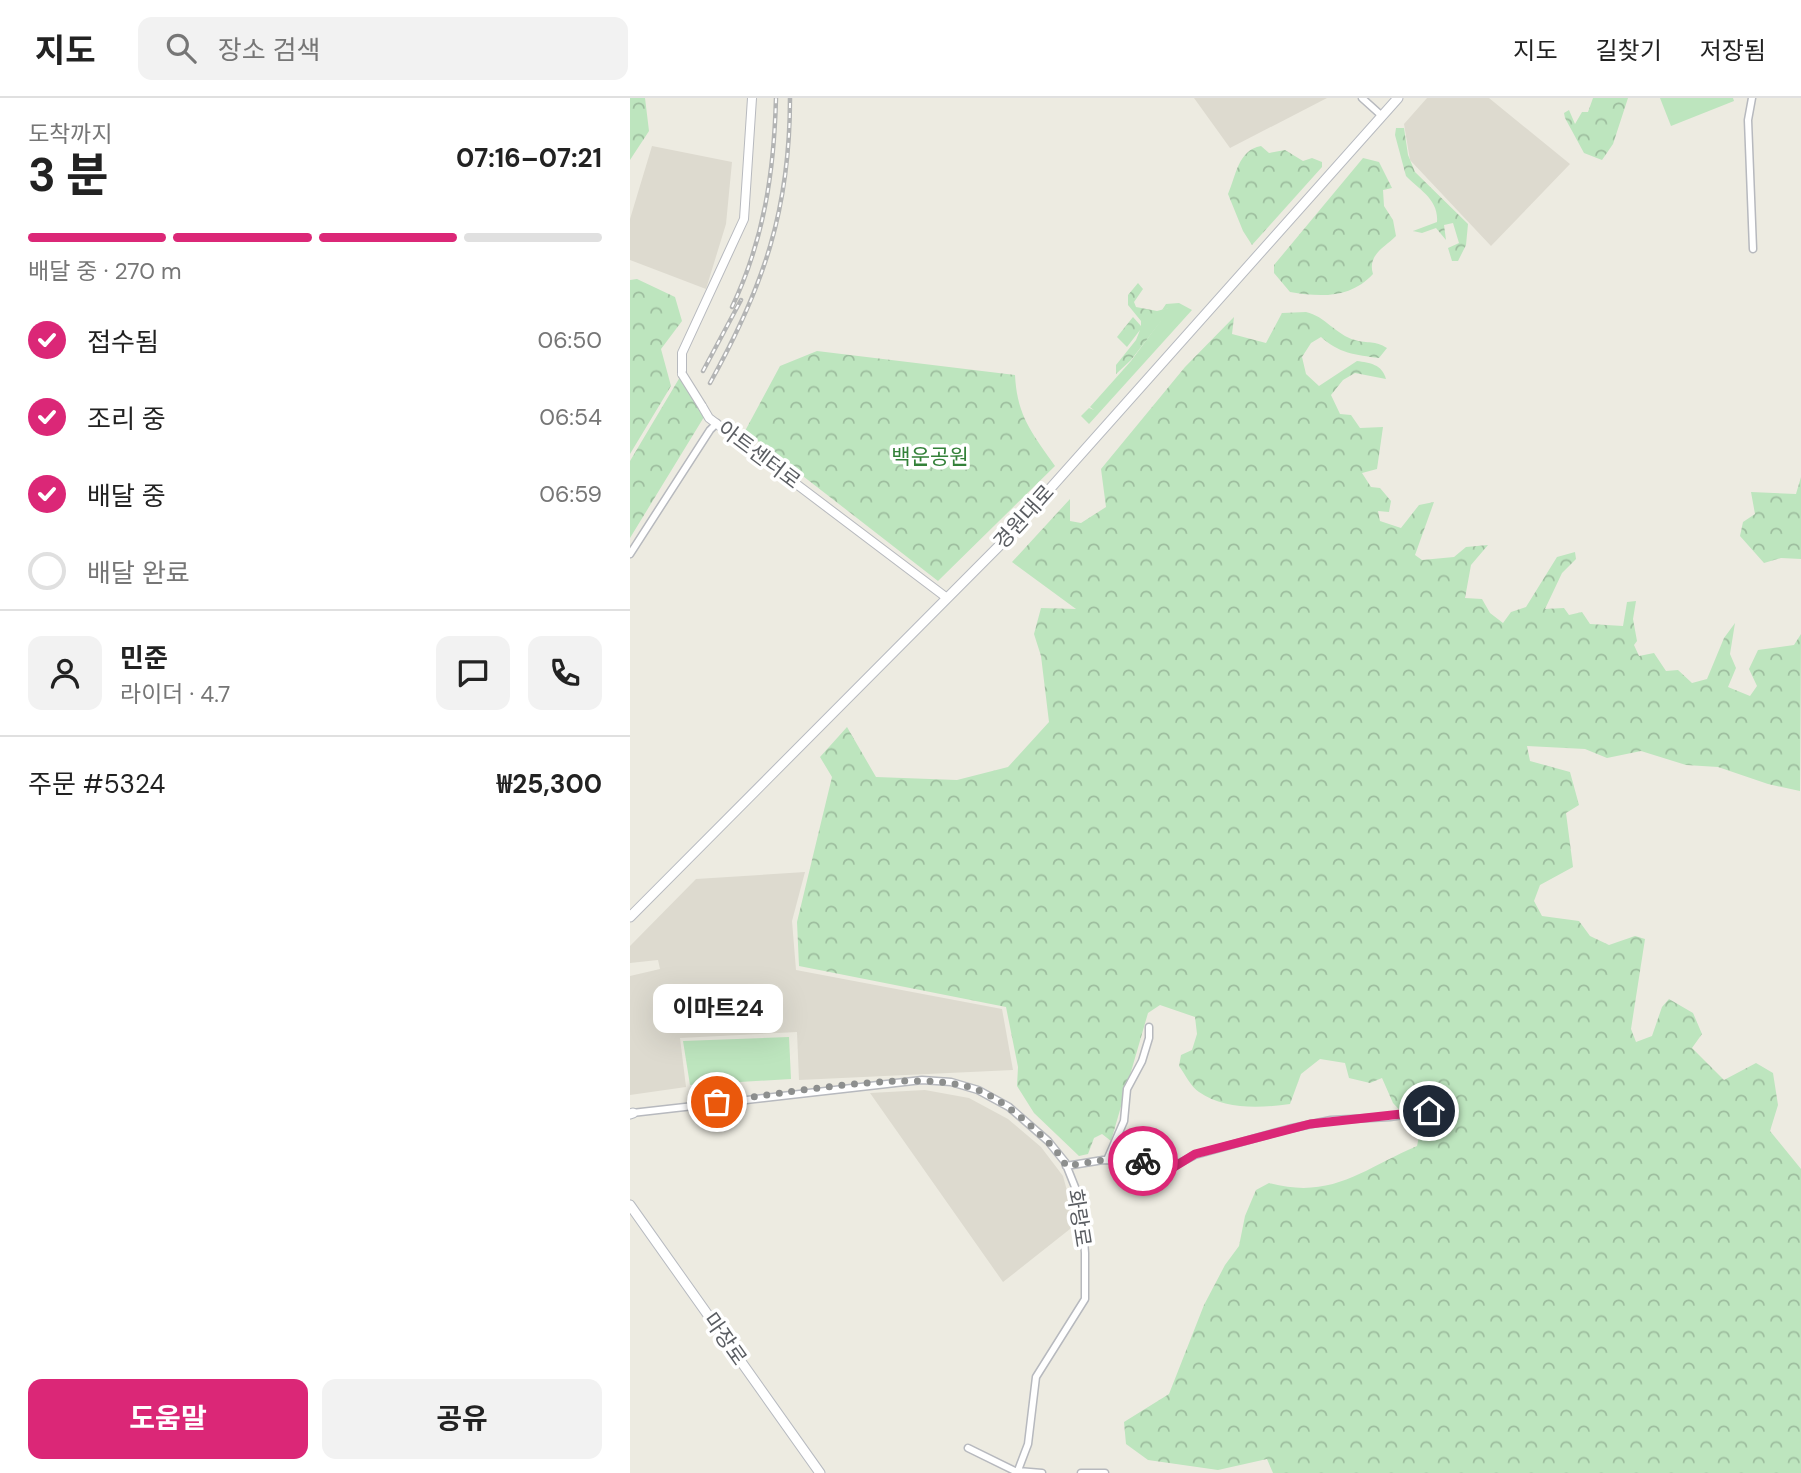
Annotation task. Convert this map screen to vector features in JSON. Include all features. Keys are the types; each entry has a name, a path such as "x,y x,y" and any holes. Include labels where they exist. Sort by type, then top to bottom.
{"main road":[{"name":"경원대로","path":"630,917 1055,484 1398,98"},
{"name":"마장로","path":"630,1205 820,1473"}],"street":[{"name":"아트센터로","path":"752,98 744,219 682,353 682,374 717,424 947,597"},
{"path":"1362,98 1382,116"},
{"path":"1752,98 1748,120 1753,249"},
{"path":"630,554 710,430 717,424"},
{"path":"1107,1160 1124,1121 1127,1089 1149,1038 1149,1027"},
{"name":"화랑로","path":"631,1113 897,1081 951,1082 978,1090 1009,1107 1048,1141 1066,1166 1081,1202 1086,1253 1085,1299 1037,1377 1028,1444 1018,1472"},
{"path":"1066,1166 1107,1160 1139,1161 1174,1167 1195,1154 1299,1127 1331,1120 1390,1117 1429,1111"},
{"path":"968,1448 1018,1472 1042,1473"},
{"path":"1081,1473 1105,1473"}],"shaded area":[{"path":"1194,98 1327,98 1230,148"},
{"path":"1427,98 1489,98 1570,164 1491,246 1410,160 1404,124"},
{"path":"652,146 732,162 726,224 706,289 630,260 630,219"},
{"path":"805,872 792,921 796,970 1002,1009 1013,1070 799,1080 797,1032 680,1038 686,1087 630,1095 630,976 660,969 658,960 630,963 630,946 696,879"},
{"path":"925,1090 969,1098 1008,1119 1041,1147 1063,1176 1072,1209 1070,1229 1003,1282 870,1093"}],"green space":[{"path":"630,98 645,98 649,131 630,160"},
{"path":"1593,98 1628,98 1613,144 1602,160 1584,153 1564,113 1569,110 1575,124 1582,112 1588,112"},
{"path":"1660,98 1733,98 1734,101 1671,126"},
{"path":"1396,128 1404,128 1408,155 1415,172 1468,224 1466,245 1458,261 1452,261 1448,248 1459,243 1453,223 1444,225 1446,240 1436,228 1422,233 1413,231 1437,222 1437,214 1431,201 1406,176 1395,135"},
{"path":"1261,146 1269,153 1285,150 1303,161 1312,158 1322,162 1322,167 1252,245 1243,231 1228,194 1243,158 1253,148"},
{"path":"1363,158 1379,162 1392,188 1383,190 1384,206 1393,220 1396,236 1375,257 1373,274 1355,288 1323,295 1290,292 1274,273 1274,265"},
{"path":"637,279 675,297 682,321 661,349 671,386 630,454 630,280"},
{"path":"1138,283 1143,289 1134,302 1136,307 1157,311 1172,307 1131,360 1116,374 1116,365 1136,340 1140,330 1127,347 1117,337 1133,317 1141,326 1141,321 1128,305 1128,295"},
{"path":"1179,303 1192,310 1089,424 1081,416 1089,408 1094,410 1090,407 1131,361 1170,308 1162,310 1166,304"},
{"path":"1306,312 1319,317 1348,338 1387,348 1379,358 1363,356 1341,350 1321,337 1311,343 1302,357 1306,374 1319,386 1357,361 1375,365 1384,374 1386,379 1355,373 1343,380 1331,395 1340,414 1351,415 1360,428 1383,427 1377,469 1362,473 1371,487 1380,488 1391,501 1389,512 1378,511 1380,521 1401,528 1419,505 1434,502 1415,555 1422,560 1454,557 1466,547 1488,545 1471,565 1465,598 1482,599 1490,613 1503,623 1511,612 1526,607 1557,557 1575,552 1576,559 1562,573 1545,609 1564,608 1569,615 1582,612 1590,624 1623,626 1627,602 1636,601 1633,619 1637,641 1634,645 1639,656 1654,653 1666,671 1678,670 1692,683 1707,679 1724,638 1735,623 1730,654 1736,668 1728,687 1750,696 1757,686 1749,669 1758,650 1794,645 1801,634 1800,791 1768,784 1718,767 1686,765 1641,751 1607,758 1585,749 1527,746 1530,761 1570,772 1579,805 1566,813 1573,867 1540,885 1534,901 1542,916 1579,921 1590,936 1609,945 1635,936 1645,939 1631,1029 1636,1042 1652,1036 1662,1007 1669,999 1693,1013 1702,1034 1692,1048 1724,1080 1756,1063 1773,1073 1778,1105 1770,1131 1801,1169 1801,1473 1273,1473 1267,1459 1218,1470 1148,1460 1126,1444 1124,1422 1169,1394 1204,1305 1225,1265 1239,1246 1245,1216 1256,1190 1269,1183 1311,1188 1329,1185 1346,1180 1417,1146 1420,1132 1393,1103 1382,1078 1370,1083 1349,1078 1345,1063 1320,1059 1301,1074 1290,1104 1255,1107 1220,1102 1196,1090 1179,1066 1181,1055 1192,1050 1197,1034 1195,1017 1160,1005 1148,1013 1111,1141 1102,1134 1094,1138 1088,1154 1079,1156 1034,1113 1017,1086 1018,1067 1006,1007 799,966 797,922 832,777 820,757 847,727 876,777 957,780 1008,767 1049,722 1041,656 1034,634 1041,608 1076,609 1012,562 1070,499 1070,521 1081,523 1106,507 1101,469 1185,367 1234,317 1232,334 1266,343 1282,313"},
{"name":"백운공원","path":"817,351 1015,375 1022,413 1055,466 938,581 745,431 780,366"},
{"path":"680,377 704,417 630,538 630,461"},
{"path":"1801,477 1801,559 1781,558 1764,563 1740,536 1743,522 1755,514 1751,492 1796,494"},
{"path":"789,1037 791,1079 690,1085 683,1041"}],"railway":[{"path":"732,307 752,256 765,205 773,152 776,98"},
{"path":"710,383 745,313 770,246 785,176 790,98"},
{"path":"703,371 741,300"}],"way so far":[{"path":"717,1102 897,1081 951,1082 978,1090 1009,1107 1048,1141 1066,1166 1103,1160 1143,1161"}],"place":[{"name":"이마트24","path":"717,1102"}],"route":[{"path":"1143,1161 1174,1167 1195,1154 1310,1124 1429,1111"}]}
